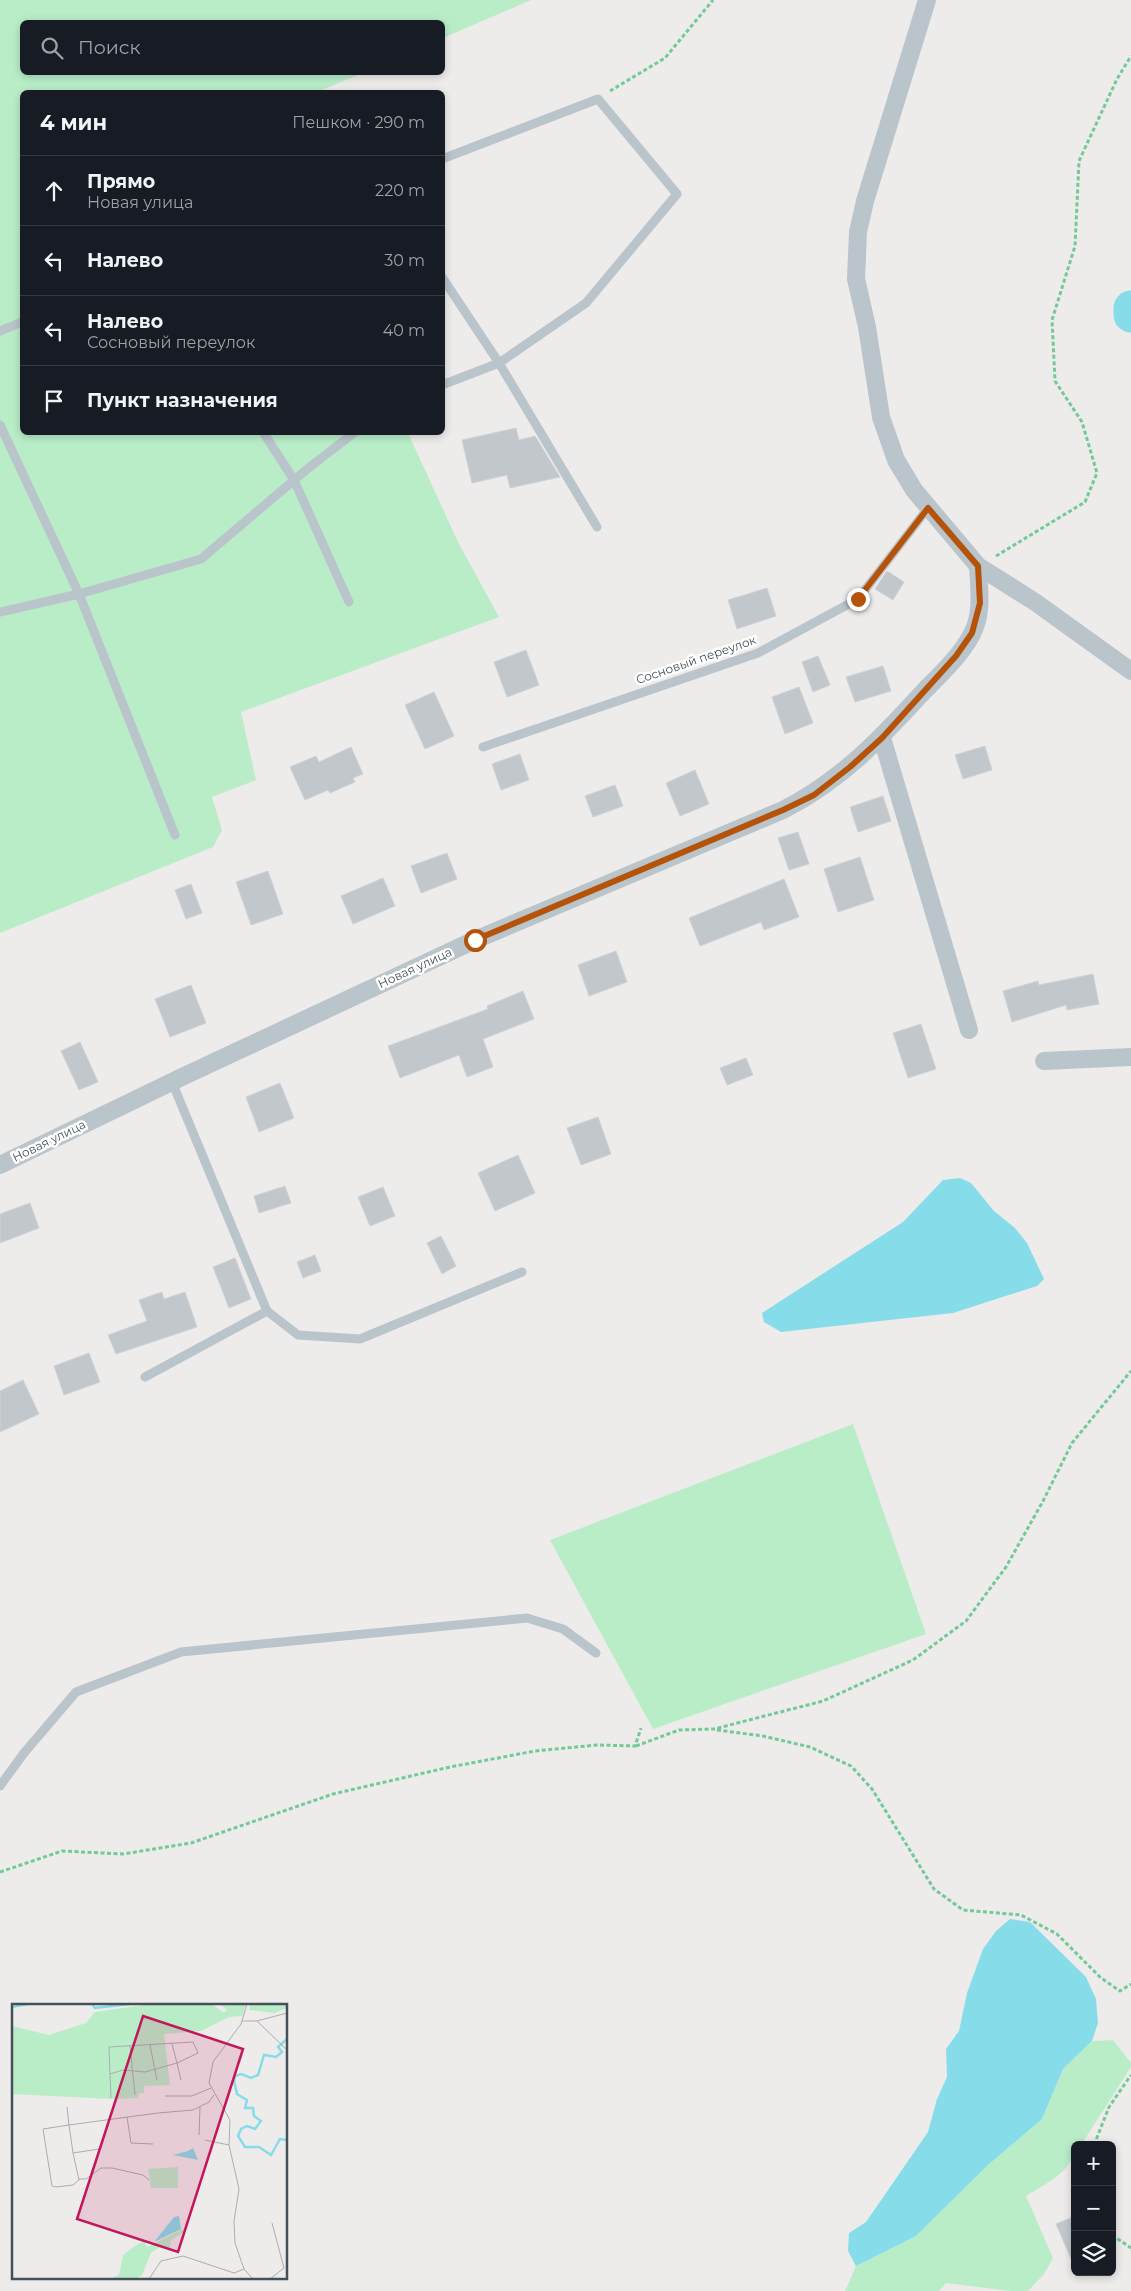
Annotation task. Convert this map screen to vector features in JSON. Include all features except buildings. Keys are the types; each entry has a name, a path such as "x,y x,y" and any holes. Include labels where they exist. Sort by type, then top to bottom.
{"street":[{"path":"927,0 865,201 858,232 856,279 867,327 881,417 896,460 914,490 978,566 1035,602 1131,671"},
{"name":"Новая улица","path":"0,1166 172,1082 475,940 783,810 814,795 850,767 882,738 956,656 972,633 980,603 978,566"},
{"path":"882,738 969,1030"},
{"path":"1044,1061 1131,1057"}],"lane":[{"path":"445,158 598,99 677,194 586,303 499,363 445,384"},
{"path":"445,282 499,363 597,527"},
{"path":"0,331 20,323"},
{"path":"0,425 79,594 175,835"},
{"path":"265,435 294,480 349,602"},
{"path":"0,612 79,594 201,558 351,435"},
{"name":"Сосновый переулок","path":"483,747 758,653 858,599 928,508"},
{"path":"172,1082 267,1311 298,1334 360,1339 522,1272"},
{"path":"145,1377 267,1311"},
{"path":"0,1786 76,1692 181,1652 527,1618 563,1629 596,1653"}],"path":[{"path":"598,99 665,58 713,0"},
{"path":"978,566 1085,502 1097,473 1082,422 1056,381 1052,320 1075,246 1079,160 1117,79 1131,56"},
{"path":"714,1729 823,1701 913,1660 966,1621 1006,1567 1044,1501 1072,1443 1131,1371"},
{"path":"635,1746 641,1728"},
{"path":"0,1872 62,1852 123,1854 191,1843 333,1794 450,1767 535,1751 597,1745 635,1746 679,1730 714,1729 763,1736 810,1747 851,1766 872,1789 934,1889 963,1910 1021,1915 1057,1934 1095,1972 1120,1991 1131,1984"},
{"path":"1096,2141 1109,2108 1131,2075"},
{"path":"1116,2238 1131,2248"}],"green space":[{"path":"0,0 531,0 445,37 445,20 20,20 20,75 358,75 322,90 20,90 20,435 409,435 458,542 499,617 241,712 256,780 212,797 222,830 213,847 0,933"},
{"path":"853,1424 926,1634 653,1729 550,1540"},
{"path":"1113,2040 1131,2063 1131,2067 1084,2141 1071,2141 1071,2160 1065,2169 1026,2196 1053,2258 1044,2274 1028,2291 1010,2291 946,2283 939,2291 845,2291 856,2266 916,2236 988,2165 1042,2119 1063,2069 1092,2041"}],"water":[{"path":"960,1178 971,1183 994,1211 1015,1228 1027,1243 1044,1279 1037,1286 953,1313 781,1332 764,1322 762,1313 903,1222 943,1180"},
{"path":"1010,1919 1030,1922 1086,1977 1096,1999 1098,2023 1092,2041 1063,2069 1042,2119 988,2165 916,2236 856,2266 848,2251 849,2233 866,2222 928,2132 937,2099 947,2077 946,2049 959,2031 967,1993 983,1949 996,1931"}],"waterway":[{"path":"1131,308 1131,315"}],"route":[{"path":"475,940 783,810 814,795 850,767 882,738 956,656 972,633 980,603 978,566 928,508 858,599"}]}
